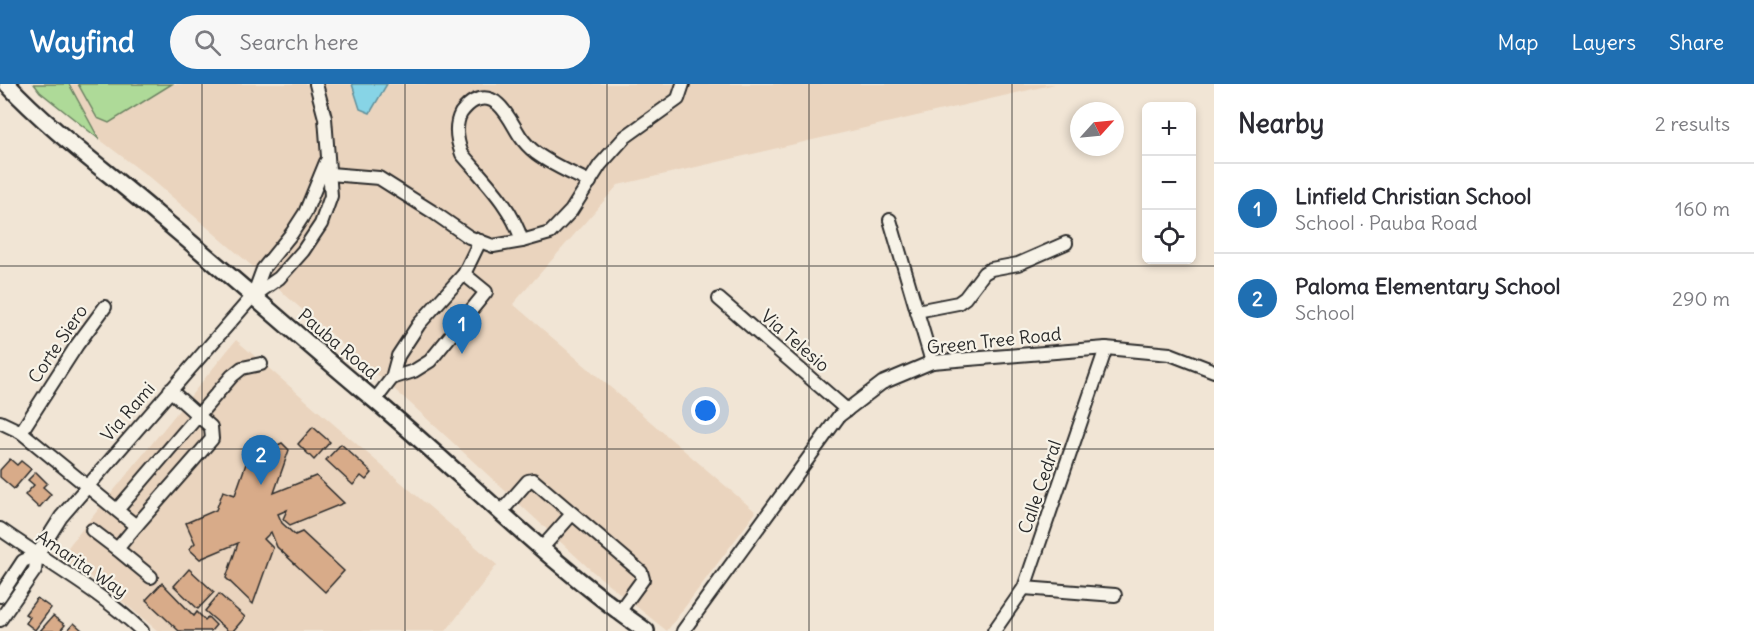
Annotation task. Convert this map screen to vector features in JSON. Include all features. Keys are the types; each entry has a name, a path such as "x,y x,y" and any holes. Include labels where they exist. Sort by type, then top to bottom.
{"main road":[{"name":"Pauba Road","path":"7,84 49,125 158,214 252,297 375,400 542,549 645,631"}],"street":[{"path":"252,297 279,278 303,251 321,224 331,196 326,118 316,84"},
{"path":"330,174 380,178 469,237 493,246 550,234 571,211 600,165 625,137 678,99 683,84"},
{"path":"522,241 509,211 462,154 458,143 458,119 470,103 489,98 503,108 521,137 535,152 554,165 590,182"},
{"path":"252,297 263,269 292,234 305,213 329,155"},
{"path":"890,220 932,362"},
{"path":"375,400 392,378 398,356 419,324 464,274 480,241"},
{"path":"917,310 958,303 965,298 984,273 991,269 1018,264 1066,243"},
{"path":"392,378 414,371 430,361 486,292 464,274"},
{"name":"Via Rami","path":"0,620 36,570 37,555 61,517 252,297"},
{"name":"Via Telesio","path":"719,299 847,410"},
{"name":"Corte Siero","path":"21,432 77,345 105,307"},
{"name":"Green Tree Road","path":"683,631 839,417 882,382 932,362 1106,348 1170,354 1214,371"},
{"name":"Calle Cedral","path":"994,631 1024,588 1106,348"},
{"path":"117,510 232,376 242,368 261,364"},
{"path":"117,549 212,439 211,427 170,390"},
{"path":"0,422 21,432 136,526"},
{"path":"501,512 528,481 533,480 641,572 643,579 619,612"},
{"path":"542,549 572,514"},
{"name":"Amarita Way","path":"0,529 105,600 142,631"},
{"path":"92,530 151,577"},
{"name":"Via Rami","path":"0,596 23,561 37,555"},
{"path":"1024,588 1115,595"}],"shaded area":[{"path":"69,84 1055,84 618,185 513,304 756,512 667,631 592,571 410,403 275,286 149,177 99,139"},
{"path":"236,340 497,565 446,631 158,631 106,588 67,561 65,551"}],"green space":[{"path":"34,84 69,84 99,139 40,92"},
{"path":"78,84 172,84 109,123 97,118"}],"water":[{"path":"352,84 387,84 370,113 360,109"}],"building":[{"path":"313,427 330,442 314,460 298,444"},
{"path":"255,438 267,450 282,443 289,450 274,493 316,476 344,503 290,525 283,519 287,510 278,514 282,523 295,535 302,532 344,571 325,592 277,547 271,532 264,539 273,548 253,604 226,578 238,543 200,559 189,549 195,543 186,523 216,510 223,491 235,495"},
{"path":"341,444 372,473 366,480 361,476 353,485 326,460"},
{"path":"10,459 17,465 21,461 31,469 14,489 0,477 0,470"},
{"path":"36,472 47,483 43,487 51,494 39,508 25,495 34,485 28,480"},
{"path":"189,569 214,592 198,609 174,586"},
{"path":"162,583 194,616 197,612 205,620 208,617 216,625 211,631 179,631 146,600"},
{"path":"219,594 245,617 233,631 228,631 205,611"},
{"path":"37,598 51,608 35,630 26,623 30,617 25,614"},
{"path":"53,616 65,625 60,631 40,631"},
{"path":"74,623 83,631 67,631"}],"place":[{"name":"Linfield Christian School","path":"462,354"},
{"name":"Paloma Elementary School","path":"261,485"}]}
